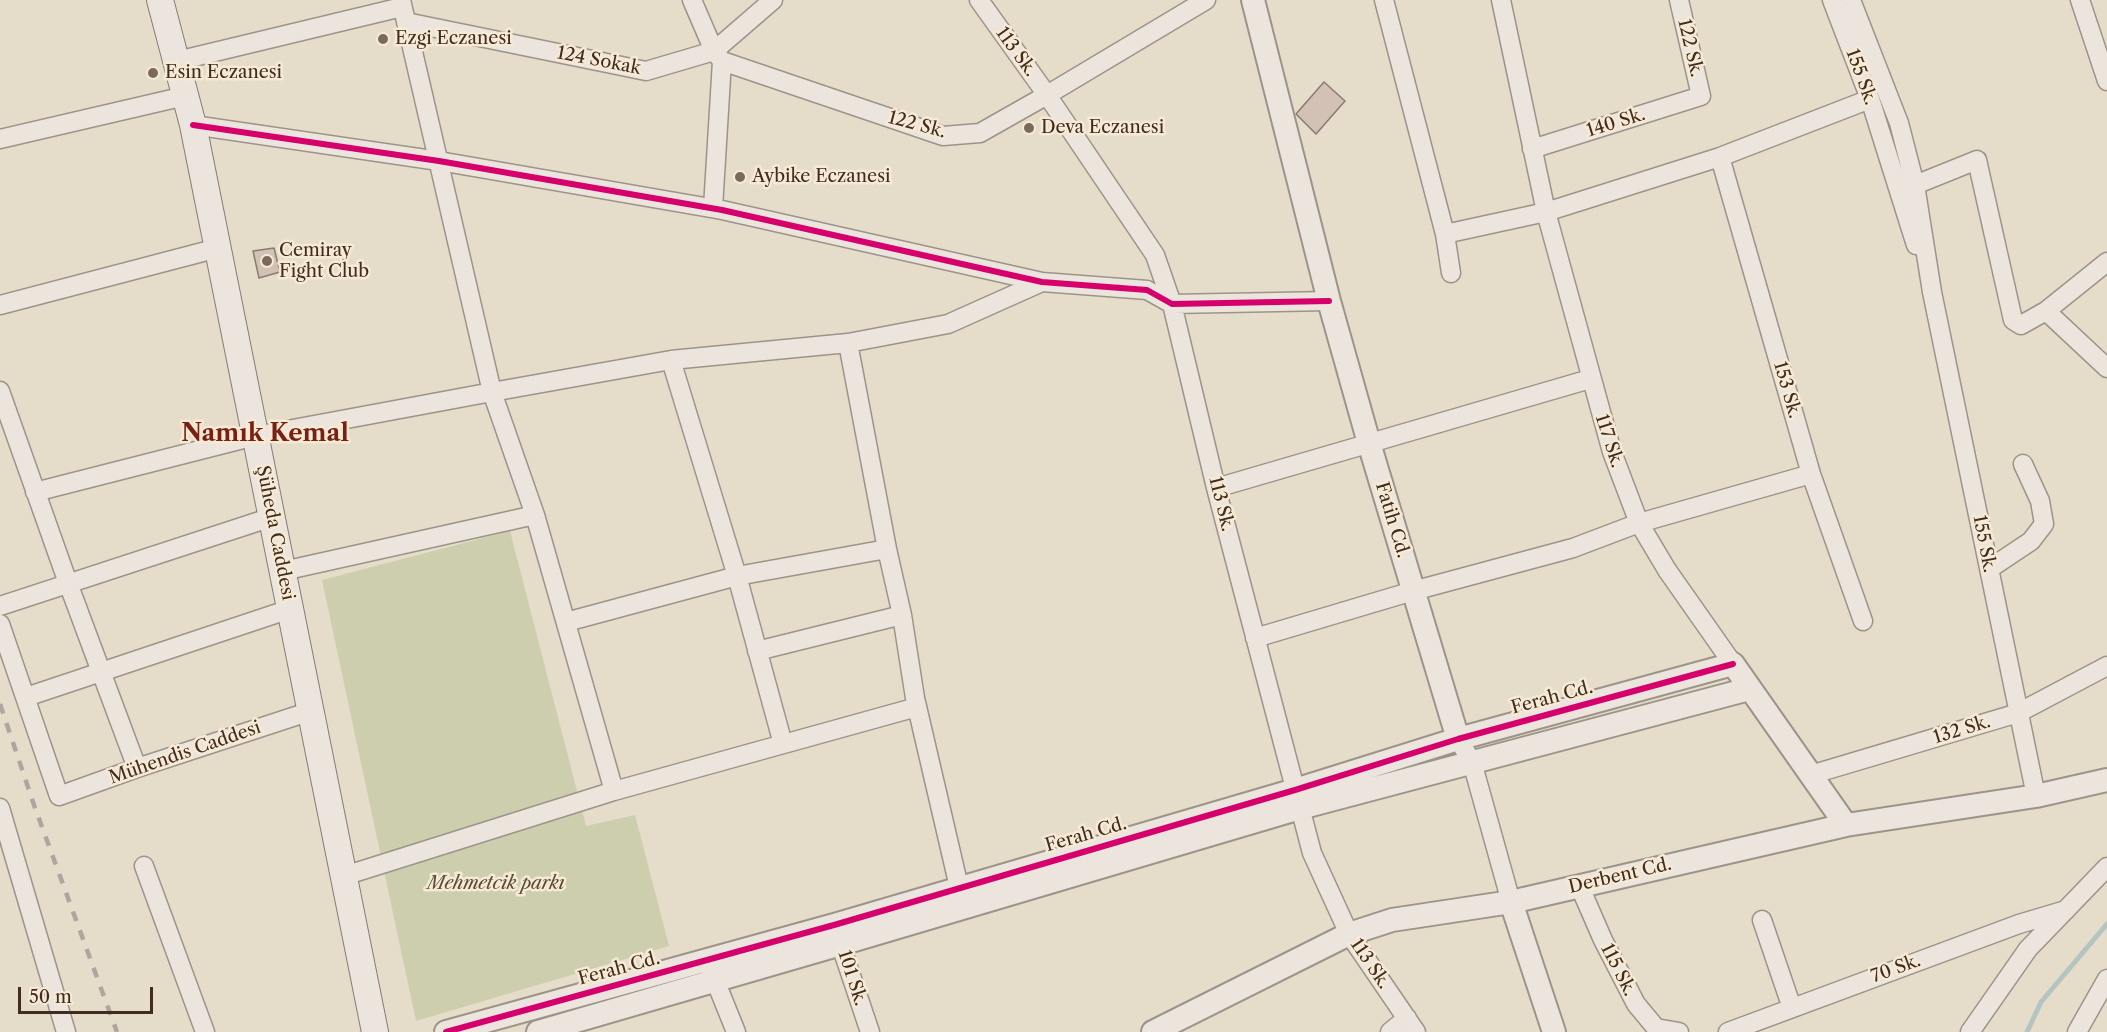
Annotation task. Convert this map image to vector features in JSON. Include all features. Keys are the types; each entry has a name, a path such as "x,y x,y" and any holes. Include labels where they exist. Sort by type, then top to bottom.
{"main road":[{"name":"Şüheda Caddesi","path":"160,0 192,124 218,248 375,1032"}],"street":[{"path":"692,0 718,56 713,208"},
{"name":"124 Sokak","path":"403,10 646,72 718,56 773,0"},
{"name":"113 Sk.","path":"979,0 1047,95 1155,255 1172,304 1216,488 1312,853 1350,934 1412,1025"},
{"name":"122 Sk.","path":"718,56 943,136 980,133 1206,0"},
{"name":"Fatih Cd.","path":"1253,0 1329,302 1369,443 1458,739 1472,762 1511,902 1554,1032"},
{"path":"1384,0 1445,234 1451,273"},
{"name":"117 Sk.","path":"1501,0 1546,212 1590,379 1612,452 1639,524 1749,689 1846,825"},
{"name":"122 Sk.","path":"1679,0 1701,96"},
{"name":"155 Sk.","path":"1832,0 1870,99 1897,189 1932,292"},
{"name":"155 Sk.","path":"1851,0 1899,123 1915,185 1932,292 2036,796"},
{"path":"2080,0 2107,81"},
{"path":"177,61 403,10 492,392 536,515 614,791"},
{"path":"0,139 185,96"},
{"name":"140 Sk.","path":"1532,149 1701,96"},
{"path":"1445,234 1546,212 1720,157 1870,99"},
{"path":"192,124 439,161 713,208 1042,282 1147,290 1172,304 1329,302"},
{"name":"153 Sk.","path":"1720,157 1811,474 1863,621"},
{"path":"1915,185 1977,160 2013,320 2021,325 2046,311 2107,262"},
{"path":"0,305 218,248"},
{"path":"35,492 255,436 492,392 671,360 848,343 948,324 1042,282"},
{"path":"2046,311 2107,368"},
{"path":"848,343 887,549 902,615 916,707 959,887"},
{"path":"671,360 737,576 783,744"},
{"path":"1216,488 1590,379"},
{"path":"0,391 137,768"},
{"path":"1989,569 2031,541 2044,524 2040,501 2023,464"},
{"path":"1255,639 1413,591 1573,548 1639,524 1811,474"},
{"path":"283,571 536,515"},
{"path":"0,606 272,517"},
{"path":"566,621 737,576 887,549"},
{"path":"0,624 26,697 290,609"},
{"path":"757,651 902,615"},
{"name":"Ferah Cd.","path":"446,1032 711,970 837,935 1297,799 1458,739 1733,664"},
{"name":"132 Sk.","path":"1810,775 2018,713 2107,666"},
{"name":"Ferah Cd.","path":"837,935 959,887 1297,799 1472,762 1749,689"},
{"name":"Mühendis Caddesi","path":"26,697 59,796 311,711"},
{"path":"344,876 614,791 916,707"},
{"name":"Derbent Cd.","path":"1153,1032 1350,934 1392,920 1511,902 1846,825 2036,796 2107,780"},
{"path":"1,814 66,1032"},
{"path":"144,866 205,1032"},
{"path":"1970,1032 2028,949 2107,867"},
{"name":"115 Sk.","path":"1579,885 1603,940 1636,1004 1654,1030 1679,1032"},
{"name":"70 Sk.","path":"1728,1032 2019,924 2066,910"},
{"path":"1762,920 1792,1008"},
{"name":"101 Sk.","path":"837,935 870,1032"},
{"path":"711,970 736,1032"},
{"name":"Ferah Cd.","path":"538,1032 711,970"},
{"path":"2077,1032 2107,979"},
{"path":"1390,1032 1412,1025"}],"green space":[{"name":"Mehmetcik parkı","path":"510,531 586,826 635,815 669,946 416,1021 322,580"}],"building":[{"path":"1324,82 1345,101 1316,134 1296,114"},
{"name":"Cemiray Fight Club","path":"274,248 280,272 259,278 253,251"}],"waterway":[{"path":"2027,1032 2041,1002 2107,924"}],"railway":[{"path":"0,704 34,805 117,1032"}],"cycle path":[{"path":"193,125 439,161 722,210 1042,282 1147,290 1172,304 1329,301"},
{"path":"446,1032 834,925 1295,790 1458,739 1733,664"}],"place":[{"name":"Ezgi Eczanesi","path":"383,39"},
{"name":"Esin Eczanesi","path":"153,73"},
{"name":"Deva Eczanesi","path":"1029,128"},
{"name":"Aybike Eczanesi","path":"740,177"},
{"name":"Cemiray Fight Club","path":"267,261"}],"district":[{"name":"Namık Kemal","path":"265,434"}]}
